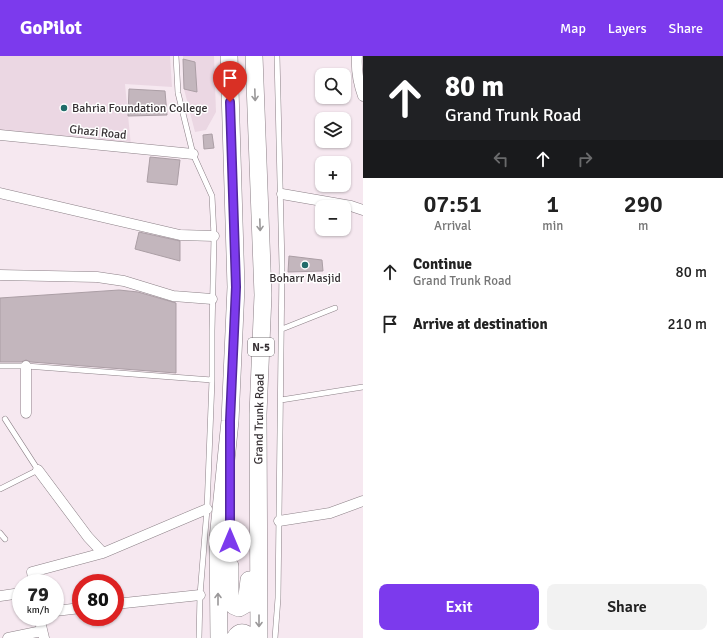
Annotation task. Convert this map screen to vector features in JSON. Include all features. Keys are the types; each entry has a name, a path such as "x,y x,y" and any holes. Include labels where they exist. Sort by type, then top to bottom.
{"highway":[{"name":"N-5","path":"219,638 218,539 230,421 236,287 229,56"},
{"name":"Grand Trunk Road","path":"254,56 263,295 258,414 259,638"},
{"path":"230,421 230,601 234,606 240,608 244,606 247,601 258,414"},
{"path":"235,638 242,632 249,638"}],"street":[{"path":"357,56 356,71 358,83 363,96"},
{"name":"Ghazi Road","path":"0,135 193,154"},
{"path":"0,193 180,235 214,236"},
{"path":"282,194 351,206 363,210"},
{"path":"0,275 97,277 124,281 173,296 212,299"},
{"path":"26,366 26,413"},
{"path":"38,470 88,537 103,553"},
{"path":"279,521 330,513 363,501"},
{"path":"32,574 32,572 103,553 207,509"},
{"path":"0,596 12,594"},
{"path":"124,603 200,595"},
{"path":"8,638 43,634"}],"lane":[{"path":"176,56 178,93 193,154 212,196 214,236 212,380 207,509 200,595 199,638"},
{"path":"275,638 278,598 282,329 282,194 277,56"},
{"path":"282,329 335,308"},
{"path":"0,366 26,366 212,380"},
{"path":"280,400 363,387"},
{"path":"0,489 38,470 5,419"},
{"path":"0,533 5,539"}],"shaded area":[{"name":"Bahria Foundation College","path":"0,56 170,56 172,87 125,84 131,146 0,130"},
{"path":"183,56 214,56 216,112 206,130 195,132 184,89"}],"building":[{"path":"183,59 195,62 197,92 184,89"},
{"path":"129,89 165,91 167,115 128,116"},
{"path":"212,134 214,148 204,149 203,135"},
{"path":"150,157 180,160 177,185 147,182"},
{"path":"139,232 180,241 180,261 135,249"},
{"name":"Boharr Masjid","path":"289,256 322,260 323,271 288,272"},
{"path":"119,290 138,292 176,303 176,373 31,362 26,360 21,362 0,362 0,298"}],"place":[{"name":"Bahria Foundation College","path":"64,108"},
{"name":"Boharr Masjid","path":"305,265"}],"route":[{"path":"230,102 236,287 230,421 230,541"}]}
